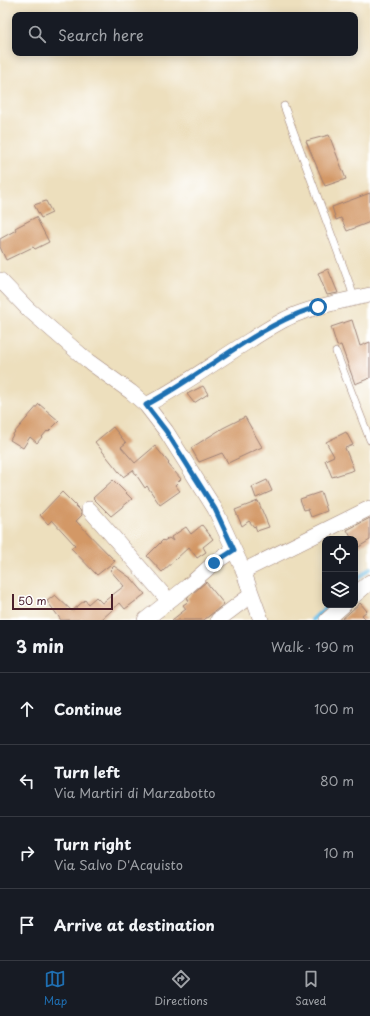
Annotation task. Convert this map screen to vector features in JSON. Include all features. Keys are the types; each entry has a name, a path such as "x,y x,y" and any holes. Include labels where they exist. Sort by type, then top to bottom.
{"street":[{"path":"0,280 28,308 88,361 131,392 146,405 170,437 215,509 234,550 261,620"},
{"path":"146,405 278,323 296,314 370,294"},
{"path":"243,572 370,508"},
{"path":"89,509 169,601"},
{"path":"145,620 214,563 234,550"},
{"path":"358,592 370,582"},
{"path":"218,620 251,595"},
{"path":"327,620 341,608"}],"lane":[{"path":"284,106 354,298"},
{"path":"336,352 370,440"}],"building":[{"path":"329,135 346,179 325,186 306,141"},
{"path":"370,193 370,222 347,231 341,218 336,220 332,207"},
{"path":"46,201 52,213 41,218 34,205"},
{"path":"36,217 49,242 35,249 33,247 6,260 0,247 0,239 16,230 15,228"},
{"path":"328,269 338,293 327,295 318,273"},
{"path":"352,320 360,346 370,342 370,378 355,384 341,345 337,346 331,327"},
{"path":"203,386 208,394 194,403 187,394"},
{"path":"39,404 59,421 48,432 47,431 37,443 30,437 23,448 10,440 14,433"},
{"path":"245,417 262,447 228,463 222,453 199,462 191,448 223,428"},
{"path":"113,427 126,443 121,447 135,463 155,446 181,479 175,485 180,491 160,505 147,486 145,488 133,470 123,477 95,442"},
{"path":"346,432 353,445 345,448 354,470 332,477 325,460 334,456 326,442"},
{"path":"113,480 132,499 111,516 93,498"},
{"path":"267,480 272,491 256,498 252,487"},
{"path":"62,492 80,510 82,515 76,521 115,561 97,575 71,548 75,545 52,520 48,524 40,515"},
{"path":"321,492 327,511 311,517 308,509 304,510 300,499"},
{"path":"258,501 269,527 257,531 255,526 254,527 249,521 242,526 235,510"},
{"path":"370,518 370,540 358,547 358,536 350,536 347,530"},
{"path":"202,525 213,539 203,547 206,552 197,558 189,547 162,572 147,556 163,540 164,541 169,538 173,541 171,537 186,527 191,534"},
{"path":"114,566 132,579 145,594 125,609 120,603 101,620 61,620 47,601 55,595 72,611 85,600 88,604 96,597 102,603 124,586 110,570"},
{"path":"206,582 224,604 204,620 172,620 186,609 183,605 189,601 187,598"},
{"path":"360,603 367,611 362,615 367,620 341,620 354,608 358,608"}],"waterway":[{"path":"358,578 370,568"},
{"path":"312,620 325,608"}],"route":[{"path":"214,563 234,550 215,509 182,455 146,405 159,399 272,326 296,314 318,307"}]}
